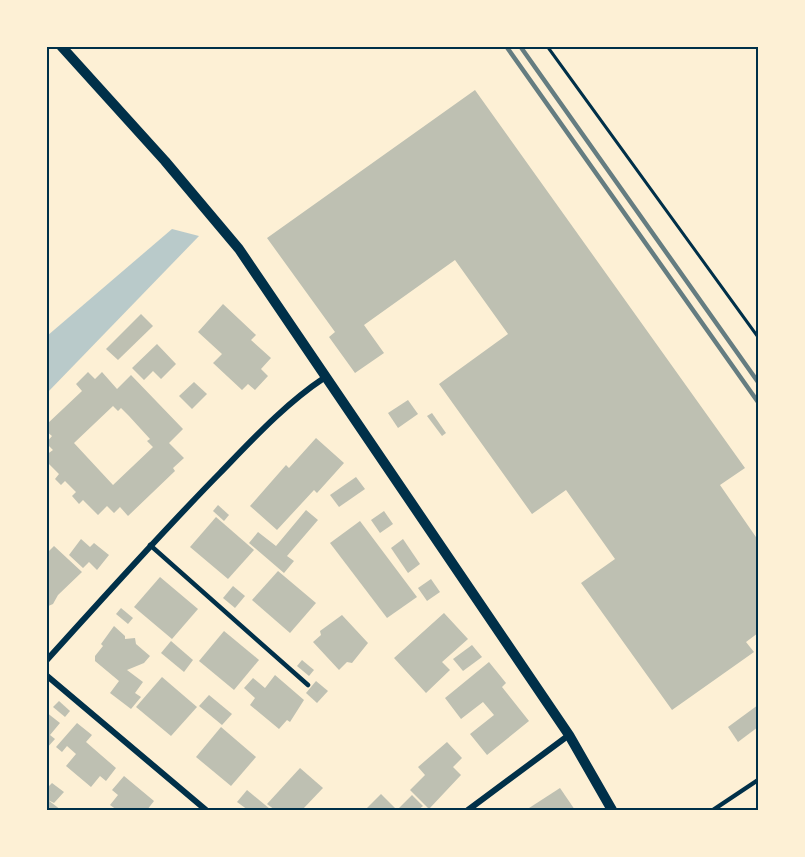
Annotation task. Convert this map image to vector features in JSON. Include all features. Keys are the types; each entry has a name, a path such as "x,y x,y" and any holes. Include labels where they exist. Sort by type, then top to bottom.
{"street":[{"path":"60,46 165,161 239,249 324,378 569,735 612,810"},
{"path":"46,661 150,545 298,395 324,378"},
{"path":"46,675 206,810"},
{"path":"468,810 569,735"}],"lane":[{"path":"150,545 308,685"},
{"path":"713,810 759,780"}],"path":[{"path":"548,46 759,337"}],"shaded area":[{"path":"172,229 199,236 47,393 47,336"}],"building":[{"path":"475,90 745,468 720,485 758,540 758,633 746,642 754,652 672,710 581,583 615,559 566,490 532,514 439,384 508,334 455,260 364,325 384,353 355,373 329,337 335,332 267,238"},
{"path":"223,304 256,335 251,340 271,358 261,369 268,376 255,390 248,384 242,390 213,363 222,354 198,332"},
{"path":"141,314 153,326 118,360 106,349"},
{"path":"157,344 176,364 161,379 153,371 144,380 132,368"},
{"path":"88,372 95,379 102,372 117,389 131,375 183,429 169,443 184,458 173,468 175,471 128,516 120,507 114,513 107,506 98,515 83,500 79,504 72,496 76,492 65,481 61,485 55,479 59,474 46,461 46,455 53,450 46,443 52,436 46,431 46,425 82,391 76,384","holes":["113,406 118,411 121,408 129,416 150,439 147,441 153,447 113,485 74,443"]},
{"path":"194,382 207,394 192,409 179,396"},
{"path":"408,400 418,414 398,428 388,413"},
{"path":"432,413 446,433 442,436 427,416"},
{"path":"316,438 344,463 317,493 314,490 277,530 250,506 286,465 289,468"},
{"path":"356,477 365,489 339,507 330,495"},
{"path":"218,505 229,515 224,521 213,511"},
{"path":"306,510 318,520 287,556 294,561 284,573 249,543 258,532 276,546"},
{"path":"384,511 393,524 380,533 371,520"},
{"path":"216,517 254,550 228,579 190,547"},
{"path":"360,521 417,597 387,618 330,543"},
{"path":"81,539 90,547 94,543 109,555 97,570 89,562 83,568 69,555"},
{"path":"403,539 420,564 408,573 391,548"},
{"path":"54,546 82,572 58,595 53,604 46,607 46,554"},
{"path":"278,571 316,603 290,633 252,600"},
{"path":"160,577 198,609 172,639 134,607"},
{"path":"431,579 440,592 427,601 418,588"},
{"path":"233,586 245,596 235,608 223,598"},
{"path":"121,608 133,618 128,624 116,614"},
{"path":"444,613 468,639 442,662 450,670 426,693 394,658"},
{"path":"342,615 368,643 352,663 347,662 339,670 313,642 321,635 320,631"},
{"path":"114,626 125,636 125,639 135,638 136,644 150,656 144,663 127,670 143,682 135,693 141,697 131,709 110,693 119,681 95,661 95,656 103,646 101,644"},
{"path":"224,631 259,660 234,690 199,661"},
{"path":"171,641 193,660 184,672 161,653"},
{"path":"472,645 482,657 463,671 453,659"},
{"path":"302,660 314,670 309,676 297,666"},
{"path":"489,662 506,683 502,687 529,721 487,755 470,734 494,715 483,702 461,719 445,698"},
{"path":"275,675 304,700 290,722 287,720 279,729 250,705 255,698 244,688 253,678 265,688"},
{"path":"162,677 197,707 171,736 136,707"},
{"path":"316,681 328,691 317,703 306,693"},
{"path":"209,695 232,714 222,725 199,706"},
{"path":"59,701 70,711 65,717 53,707"},
{"path":"758,705 758,727 738,742 728,727"},
{"path":"46,712 60,723 50,735 55,739 46,749"},
{"path":"77,723 92,735 86,742 116,768 106,781 100,776 91,787 66,766 76,754 67,746 62,752 56,747"},
{"path":"221,727 256,757 231,786 196,757"},
{"path":"447,742 462,758 453,767 461,775 429,809 410,790 425,775 418,767"},
{"path":"300,768 323,788 302,810 275,810 267,804"},
{"path":"124,776 154,801 147,810 117,810 110,805 118,795 112,790"},
{"path":"52,783 64,792 54,803 48,800 61,810 46,810 46,789"},
{"path":"560,788 575,810 526,810"},
{"path":"247,790 270,809 248,810 237,802"},
{"path":"381,794 397,810 365,810"},
{"path":"412,795 423,806 418,810 397,810"}],"railway":[{"path":"506,46 758,402"},
{"path":"520,46 758,382"}]}
